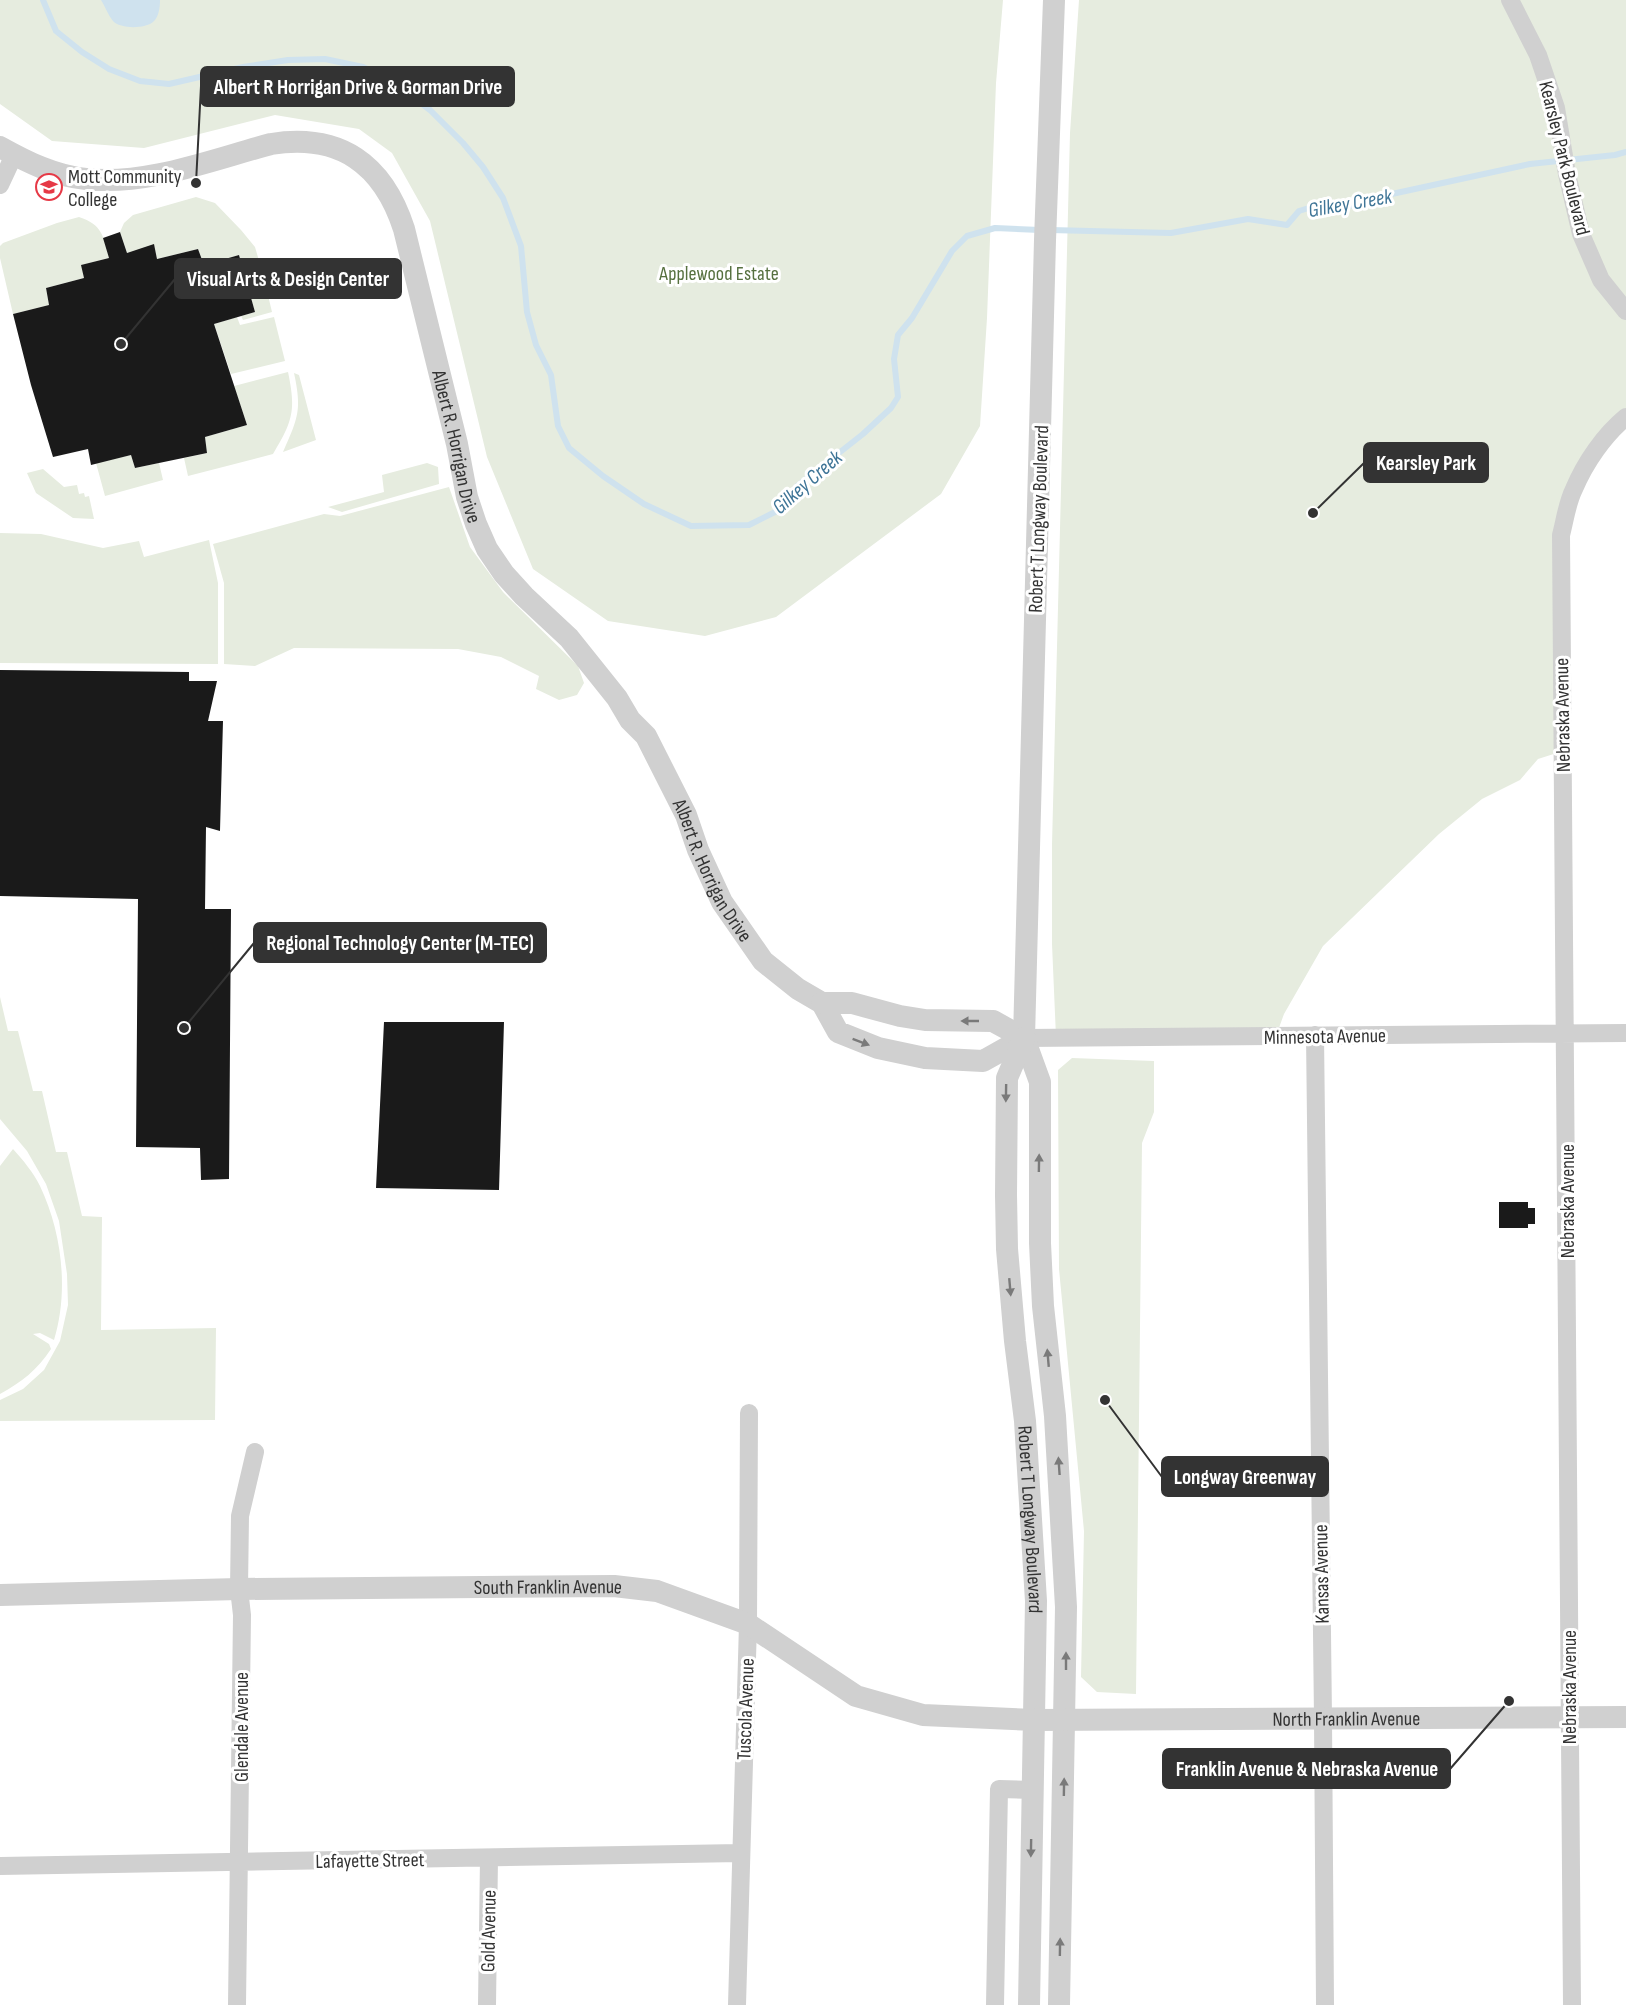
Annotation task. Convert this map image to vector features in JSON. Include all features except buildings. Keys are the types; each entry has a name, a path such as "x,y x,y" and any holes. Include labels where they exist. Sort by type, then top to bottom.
{"street":[{"name":"Robert T Longway Boulevard","path":"1054,0 1045,230 1024,1038 1040,1082 1040,1243 1043,1306 1055,1416 1066,1607 1059,2005"},
{"name":"Kearsley Park Boulevard","path":"1510,0 1538,54 1556,108 1567,174 1581,234 1601,280 1626,311"},
{"name":"Albert R. Horrigan Drive","path":"7,151 41,168 63,175 86,179 131,179 271,144 308,141 323,143 341,150 359,160 374,174 387,189 397,207 404,229 454,433 467,497 487,549 504,574 524,596 569,638 617,698 630,720 646,736 686,815 698,850 718,895 748,942 763,961 798,989 822,1003"},
{"path":"0,185 7,151"},
{"name":"Nebraska Avenue","path":"1572,2005 1561,535 1573,490 1593,454 1621,421 1626,407"},
{"path":"822,1003 852,1003 925,1020 993,1021 1024,1038 983,1061 925,1058 878,1048 838,1032 822,1003"},
{"name":"Minnesota Avenue","path":"1024,1038 1626,1033"},
{"name":"Kansas Avenue","path":"1314,1035 1323,1719 1324,2005"},
{"name":"Robert T Longway Boulevard","path":"1024,1038 1007,1078 1006,1205 1007,1249 1015,1341 1026,1421 1036,1601 1029,2005"},
{"name":"Tuscola Avenue","path":"737,2005 748,1624 749,1413"},
{"name":"Glendale Avenue","path":"237,2005 242,1615 239,1589 240,1516 255,1452"},
{"name":"South Franklin Avenue","path":"0,1595 239,1589 614,1586 657,1591 748,1624 856,1696 923,1715 1035,1720 1065,1719"},
{"name":"North Franklin Avenue","path":"1065,1719 1626,1717"},
{"path":"995,2005 999,1789 1032,1790"},
{"name":"Lafayette Street","path":"0,1866 740,1853"},
{"name":"Gold Avenue","path":"486,2005 489,1858"}],"green space":[{"name":"Applewood Estate","path":"0,0 1003,0 996,83 987,318 980,426 941,494 776,617 705,636 608,621 533,569 487,457 430,221 392,153 359,129 275,115 144,148 52,141 0,104"},
{"path":"1079,0 1626,0 1626,417 1593,454 1561,535 1563,751 1538,759 1520,780 1482,799 1439,834 1323,946 1284,1014 1276,1036 1056,1037 1052,944 1052,845 1070,133"},
{"path":"196,197 215,203 241,230 255,247 262,271 245,276 239,255 204,265 198,249 157,259 154,245 127,253 120,232 124,223 133,215"},
{"path":"79,217 93,224 101,232 109,258 82,265 84,278 46,288 49,305 13,314 0,258 0,246 57,223"},
{"path":"266,287 272,312 243,320 241,316 255,312 249,292"},
{"path":"237,317 240,325 274,317 285,361 231,374 214,324"},
{"path":"288,372 292,396 291,415 285,433 273,454 188,476 184,458 207,453 205,437 247,425 234,386"},
{"path":"294,373 299,375 316,440 283,452 297,414 298,396"},
{"path":"131,455 135,468 159,463 163,480 105,496 96,463"},
{"path":"427,463 438,467 439,484 342,512 328,507 384,492 382,475"},
{"path":"43,469 64,487 77,485 79,494 84,493 85,497 89,496 94,519 73,518 36,493 27,473"},
{"path":"449,487 470,547 503,592 578,666 584,683 577,695 559,700 536,689 539,676 501,657 458,649 294,648 255,666 224,664 224,583 213,544 324,514 340,516"},
{"path":"0,533 41,534 103,548 139,541 144,557 209,540 218,583 218,664 0,663"},
{"path":"0,997 8,1031 18,1031 33,1091 42,1091 56,1152 67,1152 82,1216 102,1217 101,1330 216,1328 215,1420 0,1421 0,1400 23,1389 44,1370 60,1341 68,1305 67,1274 59,1221 46,1184 27,1151 0,1119"},
{"path":"1072,1058 1154,1061 1154,1112 1142,1143 1136,1694 1097,1692 1081,1677 1084,1531 1059,1269 1058,1070"},
{"path":"13,1149 37,1181 54,1223 61,1262 61,1302 54,1340 40,1333 33,1334 49,1344 51,1349 28,1375 0,1394 0,1166"}],"water":[{"path":"101,0 160,0 160,6 153,22 139,27 127,27 113,21"}],"waterway":[{"name":"Gilkey Creek","path":"43,0 56,31 82,52 109,69 140,81 169,84 243,67 288,60 325,59 363,67 396,84 430,110 483,167 503,198 521,246 527,312 536,345 551,375 558,426 569,448 603,476 644,504 691,526 749,525 777,511 797,486 863,434 891,408 898,397 894,359 898,335 912,318 952,251 967,236 995,228 1040,230"},
{"name":"Gilkey Creek","path":"1050,230 1171,233 1248,219 1287,225 1299,211 1312,207 1350,206 1378,197 1530,164 1626,152"}],"place":[{"name":"Albert R Horrigan Drive & Gorman Drive","path":"196,183"},
{"name":"Mott Community College","path":"49,187"},
{"name":"Visual Arts & Design Center","path":"121,344"},
{"name":"Kearsley Park","path":"1313,513"},
{"name":"Regional Technology Center (M-TEC)","path":"184,1028"},
{"name":"Longway Greenway","path":"1105,1400"},
{"name":"Franklin Avenue & Nebraska Avenue","path":"1509,1701"}]}
